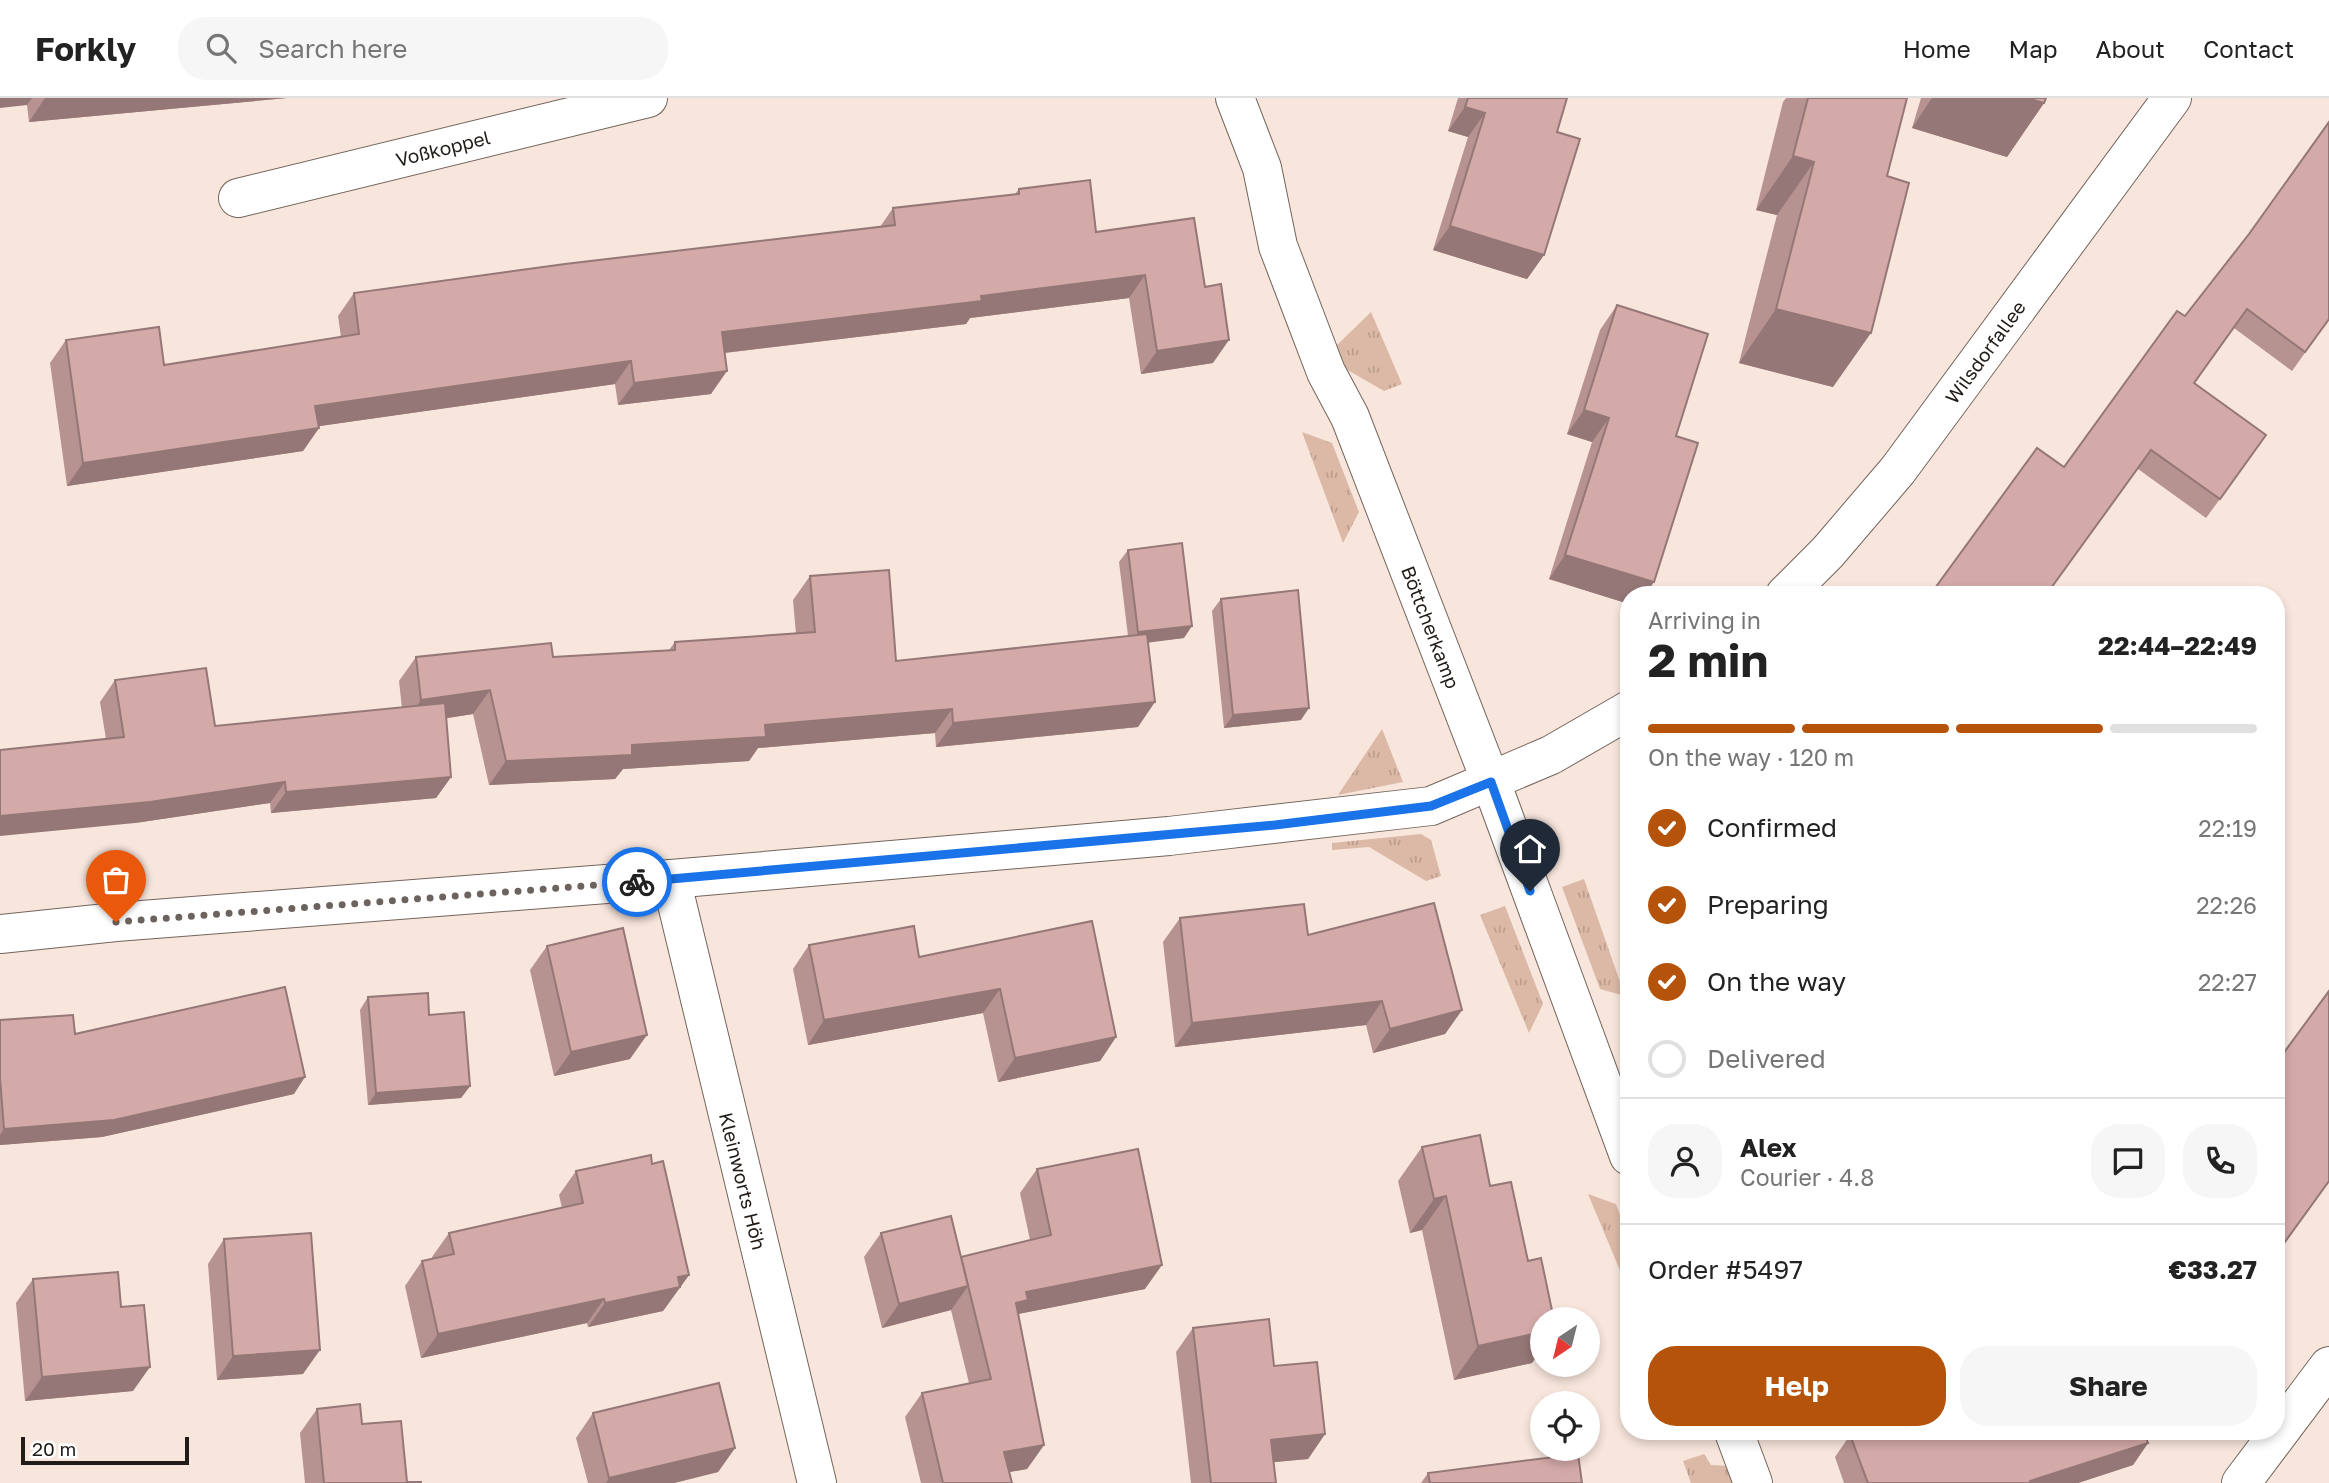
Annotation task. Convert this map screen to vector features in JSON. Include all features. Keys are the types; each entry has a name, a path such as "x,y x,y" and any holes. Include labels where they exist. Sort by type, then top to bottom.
{"street":[{"name":"Voßkoppel","path":"239,198 648,98"},
{"name":"Böttcherkamp","path":"1235,98 1262,168 1278,246 1326,372 1350,417 1491,782 1620,1132"},
{"name":"Wilsdorfallee","path":"1794,586 1829,552 1898,470 2172,98"},
{"path":"0,934 116,922 671,879 1275,825 1431,806 1551,755 1620,715"},
{"name":"Kleinworts Höh","path":"671,879 817,1483"},
{"path":"2285,1424 2329,1366"},
{"path":"1737,1440 1753,1483"},
{"path":"2241,1483 2273,1440"}],"green space":[{"path":"1371,312 1402,384 1384,391 1344,368 1334,348"},
{"path":"1302,432 1332,443 1359,512 1343,543"},
{"path":"1382,729 1403,782 1338,795"},
{"path":"1421,834 1431,840 1441,876 1426,881 1369,847 1332,850 1332,843"},
{"path":"1584,879 1620,982 1620,995 1600,989 1562,887"},
{"path":"1505,906 1543,1004 1529,1033 1480,915"},
{"path":"1588,1194 1616,1204 1620,1215 1620,1270"},
{"path":"1704,1454 1711,1465 1731,1466 1738,1483 1691,1483 1683,1461"}],"building":[{"path":"1468,98 1567,98 1557,132 1580,139 1544,255 1450,226 1485,113 1465,107"},
{"path":"1808,98 1907,98 1887,176 1909,183 1871,333 1776,309 1814,162 1793,156"},
{"path":"2027,98 2046,98 2044,103"},
{"path":"2329,122 2329,319 2305,352 2247,309 2194,383 2266,435 2220,499 2151,450 2053,586 1937,586 2037,448 2064,467 2177,311 2185,316 2249,234"},
{"path":"1090,180 1096,232 1194,218 1205,287 1221,284 1229,340 1157,351 1145,275 981,296 982,301 722,332 727,371 634,383 631,361 315,406 319,428 83,463 66,340 159,327 164,365 359,334 354,293 565,264 895,225 893,208 1019,194 1019,189"},
{"path":"1617,305 1708,334 1676,436 1698,443 1654,582 1565,555 1609,418 1584,410"},
{"path":"1182,543 1192,626 1138,632 1128,550"},
{"path":"889,570 896,661 1147,634 1155,702 953,723 952,709 765,725 766,737 632,745 632,755 506,761 490,690 421,700 416,657 551,643 553,657 675,650 675,642 815,632 810,576"},
{"path":"1298,590 1309,708 1233,715 1221,599"},
{"path":"206,668 215,726 445,703 451,777 286,792 285,782 150,802 0,816 0,750 124,737 115,680"},
{"path":"1434,903 1462,1010 1390,1029 1382,1001 1192,1023 1180,918 1304,904 1308,935"},
{"path":"1092,921 1116,1037 1015,1058 1000,989 824,1020 809,945 914,926 919,957"},
{"path":"623,928 647,1035 571,1052 547,946"},
{"path":"285,987 305,1077 114,1120 4,1129 0,1078 0,1020 73,1015 75,1034"},
{"path":"2329,991 2329,1181 2285,1242 2285,1051"},
{"path":"428,993 429,1015 464,1012 470,1086 376,1093 368,997"},
{"path":"1480,1135 1490,1186 1511,1182 1528,1261 1541,1258 1551,1307 1530,1307 1530,1335 1478,1346 1446,1196 1434,1199 1422,1147"},
{"path":"1138,1149 1162,1265 1026,1292 1028,1300 1016,1303 1044,1445 1004,1452 1012,1483 943,1483 922,1393 991,1379 961,1257 1051,1235 1037,1169"},
{"path":"651,1155 652,1164 663,1161 689,1275 678,1277 680,1287 605,1303 604,1299 438,1334 422,1261 454,1254 449,1233 583,1203 576,1171"},
{"path":"951,1216 968,1286 899,1304 881,1233"},
{"path":"311,1233 320,1350 233,1356 224,1239"},
{"path":"118,1272 121,1307 144,1305 150,1367 42,1377 33,1279"},
{"path":"1269,1319 1274,1366 1317,1362 1325,1434 1271,1440 1276,1483 1211,1483 1193,1328"},
{"path":"719,1383 735,1448 609,1478 593,1413"},
{"path":"360,1404 362,1424 401,1421 407,1482 421,1483 324,1483 317,1409"},
{"path":"1852,1440 2147,1440 2148,1443 2030,1481 2031,1483 1868,1483"},
{"path":"1530,1460 1579,1461 1582,1483 1430,1483 1428,1473"}],"way so far":[{"path":"116,922 637,882"}],"route":[{"path":"637,882 1275,825 1431,806 1491,782 1530,891"}]}
